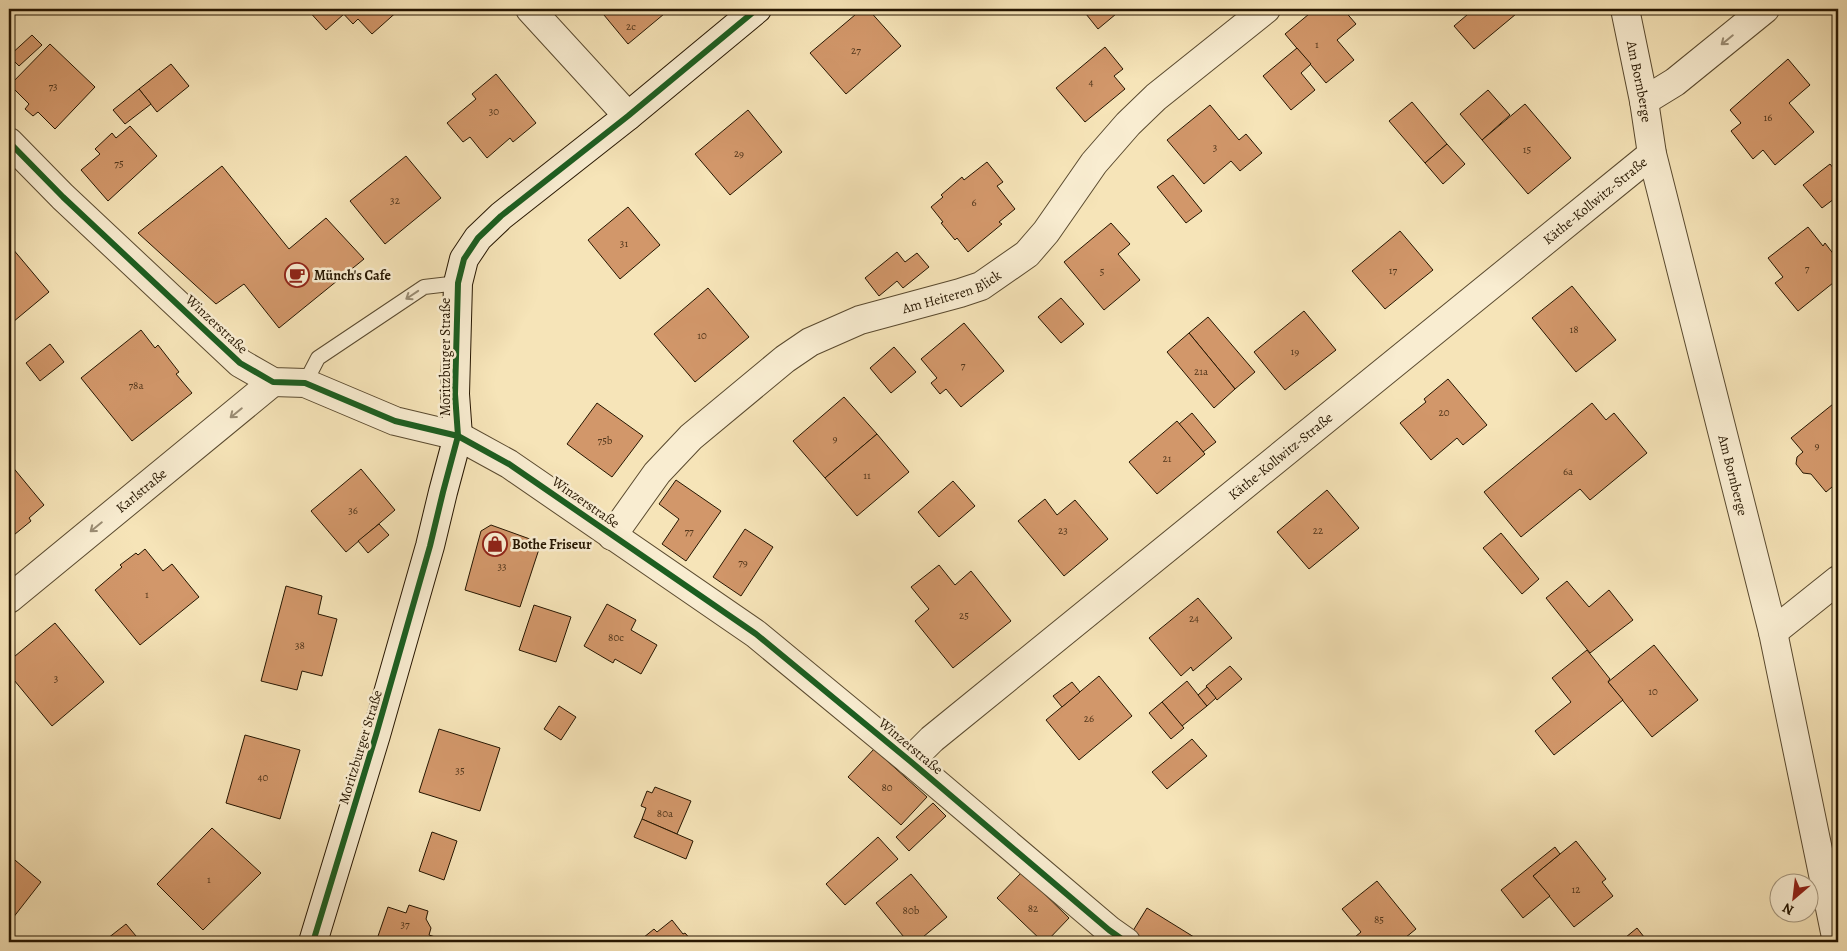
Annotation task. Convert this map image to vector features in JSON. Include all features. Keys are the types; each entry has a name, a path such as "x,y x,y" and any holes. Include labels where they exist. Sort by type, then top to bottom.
{"street":[{"path":"530,9 628,116"},
{"name":"Moritzburger Straße","path":"313,942 384,708 430,546 442,492 458,436 455,394 458,283 464,260 478,238 501,216 628,116 758,9"},
{"name":"Am Heiteren Blick","path":"612,536 657,473 691,437 785,359 810,342 860,320 981,286 1027,254 1046,232 1094,163 1128,124 1156,97 1266,9"},
{"name":"Am Bornberge","path":"1625,9 1644,102 1652,154 1773,632 1836,942"},
{"path":"1644,102 1675,82 1765,9"},
{"name":"Winzerstraße","path":"9,142 63,197 240,363 273,382 305,383 395,422 458,436 509,464 756,634 910,761 1111,938"},
{"name":"Käthe-Kollwitz-Straße","path":"910,761 932,739 1652,154"},
{"name":"Karlstraße","path":"9,599 273,382"},
{"path":"1773,632 1838,580"}],"lane":[{"path":"305,383 318,358 424,287 458,283"}],"building":[{"path":"307,9 339,9 344,14 326,30"},
{"path":"339,9 400,9 372,34 358,19 353,24"},
{"path":"599,9 670,9 628,44"},
{"path":"862,9 868,9 901,46 846,94 810,53"},
{"path":"1082,9 1122,9 1098,29"},
{"path":"1315,9 1343,9 1356,24 1337,40 1354,60 1326,83 1285,34"},
{"path":"1474,9 1522,9 1474,49 1454,26"},
{"path":"32,35 42,45 19,66 9,56"},
{"path":"50,44 95,87 55,129 38,112 33,116 25,109 29,104 10,85"},
{"path":"1105,47 1123,69 1114,76 1125,89 1085,122 1056,88"},
{"path":"1297,48 1311,64 1301,73 1315,90 1291,110 1263,76"},
{"path":"1788,59 1810,85 1789,103 1814,132 1775,165 1763,150 1753,159 1731,131 1741,123 1730,110"},
{"path":"171,64 189,86 157,112 139,89"},
{"path":"496,74 536,123 513,142 510,138 487,158 470,137 463,142 447,123 476,99 472,94"},
{"path":"139,89 151,104 125,124 113,110"},
{"path":"1488,90 1510,115 1482,140 1460,114"},
{"path":"1412,102 1447,144 1425,163 1389,121"},
{"path":"1525,104 1571,158 1528,194 1482,140"},
{"path":"1210,105 1239,140 1246,134 1262,153 1240,171 1231,161 1204,184 1167,140"},
{"path":"748,110 782,152 730,195 695,154"},
{"path":"130,126 157,156 108,201 81,170 100,154 95,149 112,133 116,138"},
{"path":"1447,144 1465,164 1443,184 1425,163"},
{"path":"406,156 441,198 385,244 350,201"},
{"path":"987,162 1003,182 997,186 1015,209 999,222 1002,224 968,252 941,223 943,222 931,207 943,197 941,195 962,177 964,180"},
{"path":"1830,164 1838,174 1838,196 1822,208 1803,185"},
{"path":"222,166 289,249 326,218 364,259 279,328 244,284 216,304 138,233"},
{"path":"1173,175 1202,211 1186,223 1157,187"},
{"path":"628,207 660,245 620,279 588,240"},
{"path":"1111,223 1130,244 1118,254 1140,280 1104,310 1064,262"},
{"path":"1808,227 1823,246 1825,243 1838,260 1838,279 1798,311 1775,283 1783,277 1768,258"},
{"path":"1400,231 1433,270 1385,309 1352,271"},
{"path":"12,248 49,292 13,322 9,317 9,251"},
{"path":"897,252 905,262 917,253 929,267 903,288 897,281 879,296 865,278"},
{"path":"1572,286 1616,340 1576,372 1532,318"},
{"path":"708,288 749,337 695,382 654,334"},
{"path":"1061,298 1084,324 1061,343 1038,317"},
{"path":"1304,311 1336,350 1285,390 1254,352"},
{"path":"1208,317 1255,372 1235,389 1189,333"},
{"path":"964,323 1004,371 961,407 946,389 940,394 931,383 937,378 921,359"},
{"path":"141,330 155,348 158,345 179,372 176,374 192,393 132,441 81,378"},
{"path":"1189,333 1235,389 1214,408 1167,352"},
{"path":"50,344 64,362 40,381 26,363"},
{"path":"894,347 916,372 891,393 870,368"},
{"path":"1448,379 1487,425 1463,445 1457,438 1431,460 1400,423 1426,402 1424,399"},
{"path":"844,397 877,434 825,478 793,441"},
{"path":"1838,400 1838,482 1826,492 1811,474 1803,473 1796,464 1797,457 1803,452 1791,438"},
{"path":"597,403 643,436 612,477 567,444"},
{"path":"1592,403 1606,420 1614,413 1647,453 1590,500 1580,489 1521,537 1484,492"},
{"path":"1192,413 1216,442 1203,452 1179,424"},
{"path":"1177,421 1205,454 1157,494 1129,462"},
{"path":"877,434 909,472 857,516 825,478"},
{"path":"11,465 44,505 29,518 31,521 9,539 9,466"},
{"path":"361,469 395,510 346,552 311,511"},
{"path":"676,480 721,511 686,561 662,544 679,519 659,504"},
{"path":"953,481 975,506 939,537 918,512"},
{"path":"1327,490 1359,528 1309,569 1277,532"},
{"path":"1045,499 1057,515 1075,500 1108,539 1064,576 1018,521"},
{"path":"379,524 389,535 368,553 358,541"},
{"path":"491,525 541,543 520,607 465,590 481,531"},
{"path":"745,529 773,547 741,596 713,577"},
{"path":"1501,533 1539,579 1522,594 1483,548"},
{"path":"145,549 163,571 172,564 199,597 140,645 95,590 122,567 120,565"},
{"path":"939,565 955,585 971,571 1011,621 953,668 915,621 929,609 911,587"},
{"path":"1567,581 1589,607 1609,590 1633,620 1590,653 1546,598"},
{"path":"286,586 322,596 318,614 337,619 322,676 302,671 297,690 261,681"},
{"path":"1198,598 1232,638 1193,671 1191,667 1181,676 1149,638"},
{"path":"607,604 636,620 631,630 657,645 641,674 615,659 613,663 584,646"},
{"path":"534,605 571,617 556,662 519,650"},
{"path":"55,623 104,682 52,726 9,674 9,661"},
{"path":"1654,645 1698,700 1652,737 1608,682"},
{"path":"1587,650 1610,679 1608,682 1623,700 1554,755 1535,731 1571,702 1552,678"},
{"path":"1230,666 1242,679 1217,700 1206,686"},
{"path":"1099,676 1132,716 1079,760 1046,720"},
{"path":"1187,681 1207,706 1182,726 1162,702"},
{"path":"1072,682 1080,692 1062,707 1053,696"},
{"path":"1207,687 1216,698 1207,706 1198,695"},
{"path":"1162,702 1184,728 1171,739 1149,713"},
{"path":"559,706 576,717 561,740 544,729"},
{"path":"439,729 500,748 480,811 419,792"},
{"path":"245,735 300,750 280,819 226,803"},
{"path":"1192,739 1207,756 1167,789 1152,772"},
{"path":"874,749 927,797 901,825 848,777"},
{"path":"655,787 691,801 677,834 642,819 646,808 641,806 647,791 652,793"},
{"path":"933,803 946,816 909,851 896,837"},
{"path":"642,819 693,841 686,859 634,837"},
{"path":"212,828 261,873 203,930 157,884"},
{"path":"432,832 457,841 444,880 419,871"},
{"path":"878,837 898,859 845,905 826,884"},
{"path":"1576,841 1606,879 1602,882 1613,896 1574,927 1533,876"},
{"path":"1555,847 1560,854 1533,876 1550,896 1523,918 1501,890"},
{"path":"9,855 41,882 9,923"},
{"path":"1022,872 1069,918 1046,942 1043,942 997,898"},
{"path":"911,874 947,917 917,942 908,942 876,903"},
{"path":"1377,881 1416,929 1400,942 1349,942 1361,932 1342,909"},
{"path":"409,905 428,911 426,919 431,928 429,935 451,942 376,942 388,907 406,913"},
{"path":"1147,908 1202,942 1143,942 1131,934"},
{"path":"672,920 683,934 685,933 693,942 638,942 654,929 657,932"},
{"path":"126,924 141,942 103,942"},
{"path":"1637,928 1648,942 1620,942"}],"cycle path":[{"path":"313,942 376,735 430,546 458,436 455,394 458,283 464,259 478,238 501,216 628,116 757,9"},
{"path":"9,142 63,197 240,363 273,382 305,383 395,421 458,436 509,464 756,634 910,761 1109,930 1126,942"}],"place":[{"name":"Münch's Cafe","path":"297,275"},
{"name":"Bothe Friseur","path":"495,544"}]}
